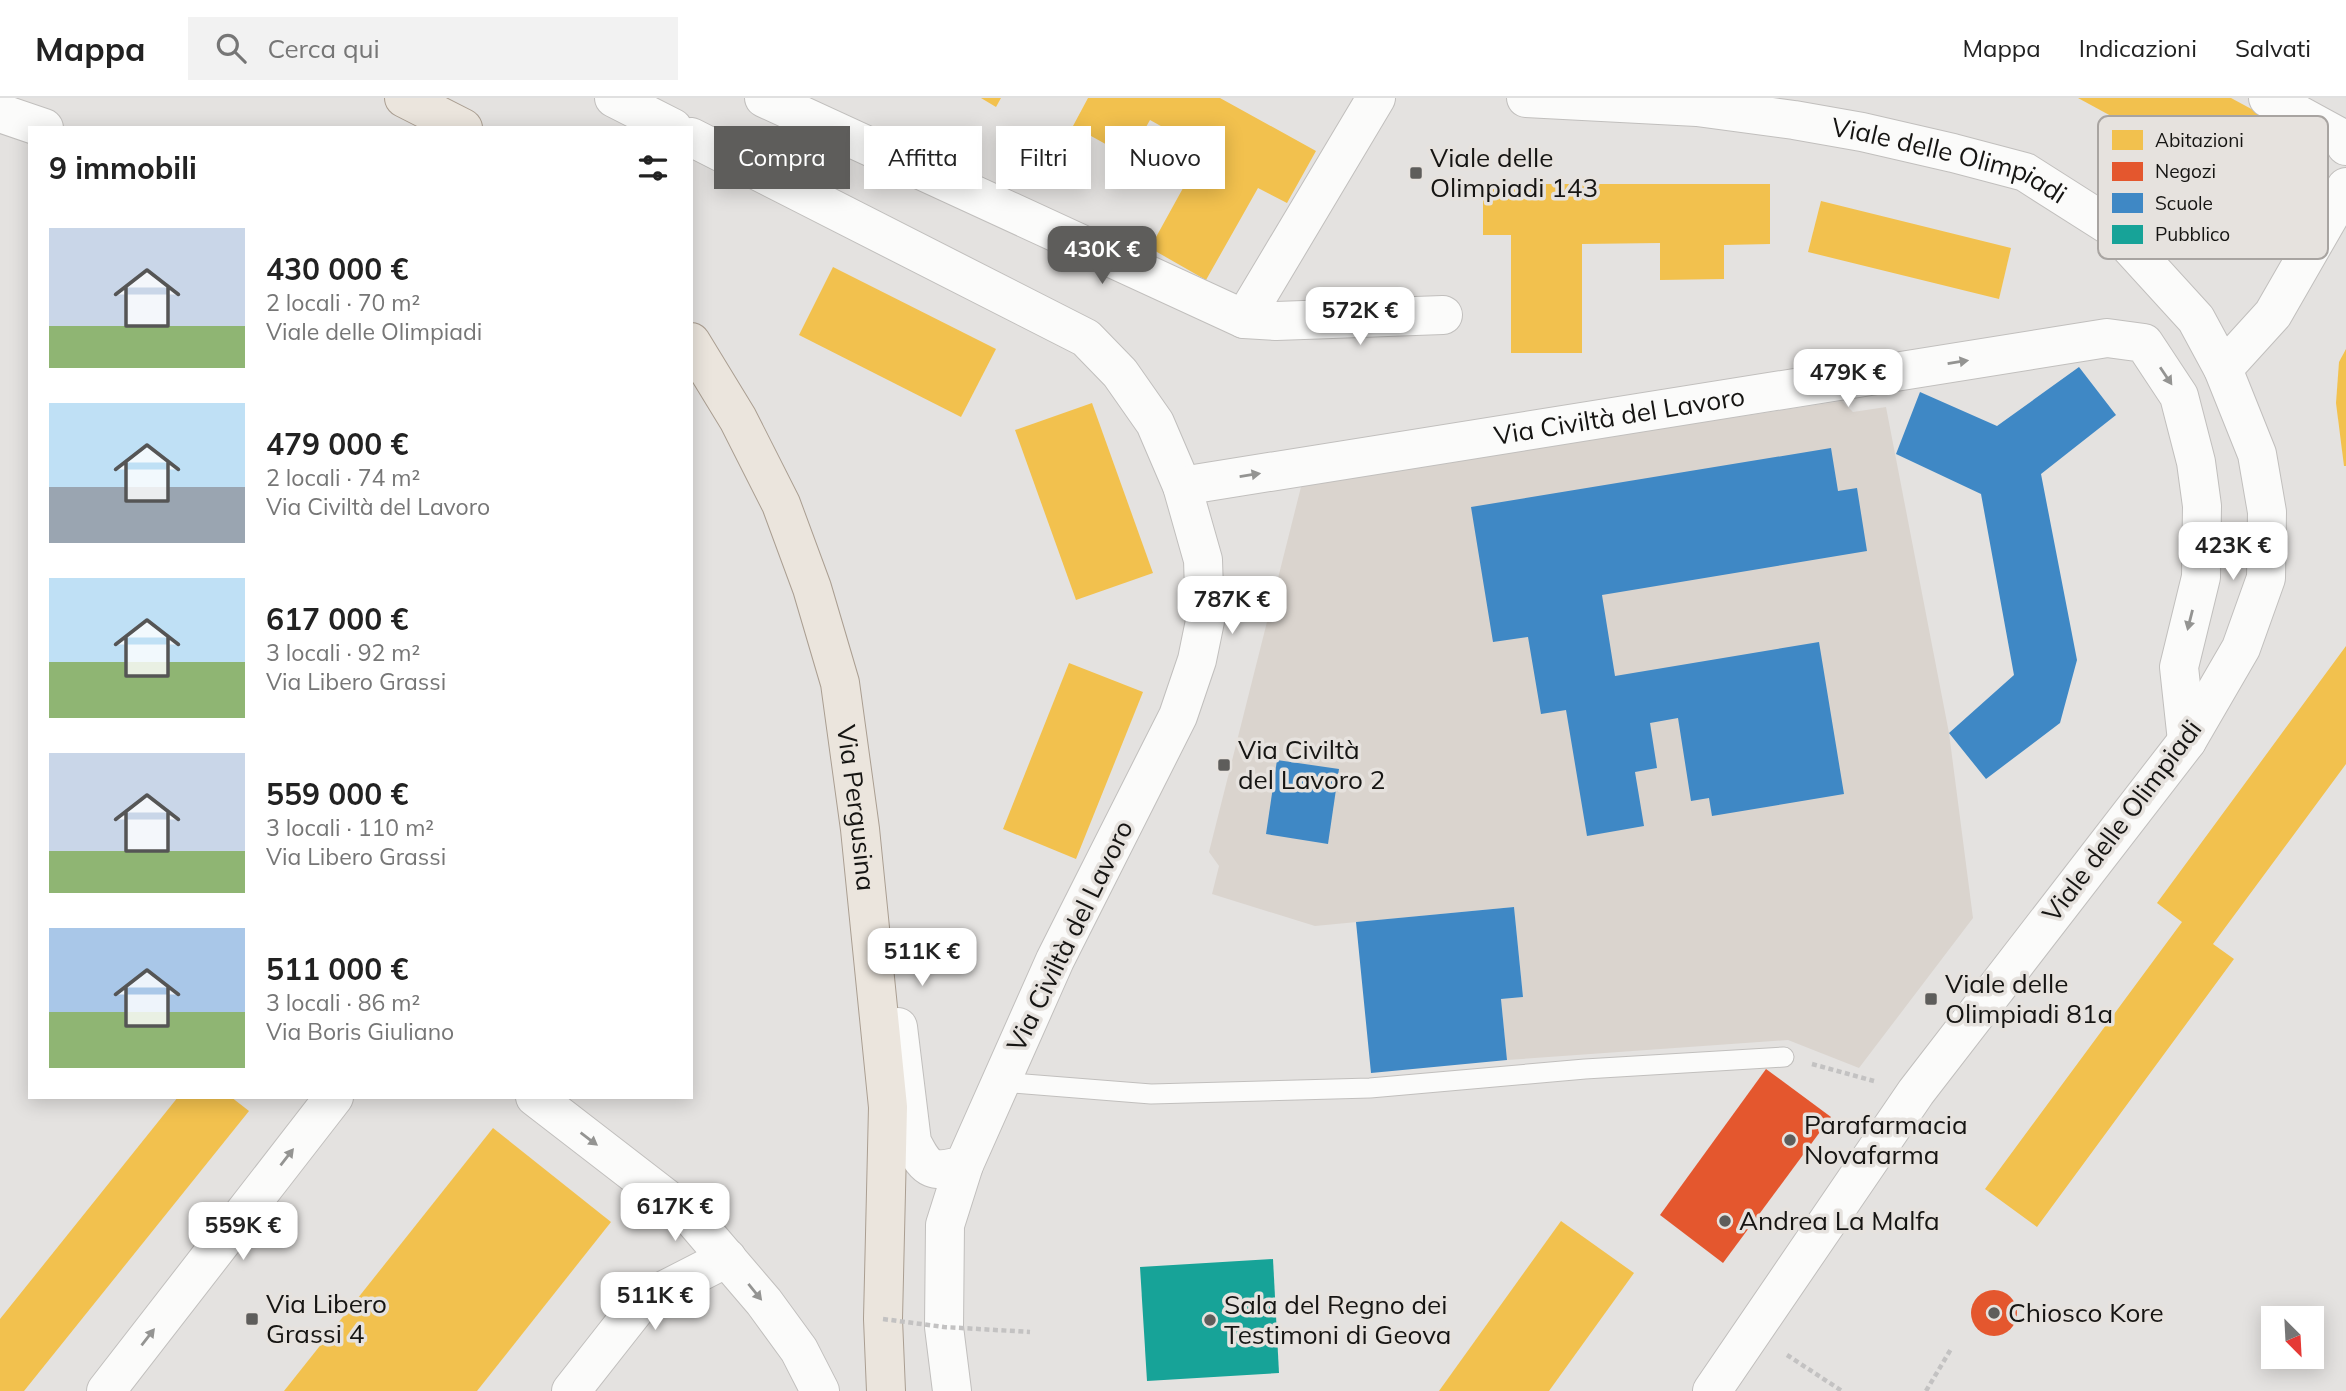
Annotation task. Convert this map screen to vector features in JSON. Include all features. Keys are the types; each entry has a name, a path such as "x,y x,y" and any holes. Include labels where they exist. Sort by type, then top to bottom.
{"main road":[{"path":"404,98 459,126"},
{"name":"Via Pergusina","path":"693,345 738,419 781,504 812,588 839,683 860,829 888,1107 883,1319 886,1391"}],"street":[{"path":"614,98 669,126"},
{"path":"764,98 1244,319 1276,321 1443,315"},
{"path":"1244,319 1376,98"},
{"name":"Viale delle Olimpiadi","path":"1526,98 1696,107 1794,120 1927,147 2025,172 2098,218"},
{"path":"2268,98 2301,116"},
{"path":"0,113 38,126"},
{"path":"2328,131 2343,139 2346,146"},
{"name":"Via Civiltà del Lavoro","path":"693,138 1086,338 1120,373 1155,423 1182,486 1203,560 1205,621 1197,660 1178,716 1055,960 999,1082 964,1166 944,1225 944,1327 952,1391"},
{"path":"2328,218 2346,187"},
{"name":"Viale delle Olimpiadi","path":"1712,1391 1916,1092 2186,741 2241,648 2266,578 2267,512 2257,454 2223,369 2196,319 2141,259"},
{"path":"2223,369 2273,314 2305,259"},
{"name":"Via Civiltà del Lavoro","path":"1182,486 2107,338 2144,343 2179,396 2196,462 2202,506 2201,576 2179,667 2186,741"},
{"path":"860,829 896,1008 912,1142 920,1158 930,1169 942,1171 964,1166"},
{"path":"106,1391 332,1099"},
{"path":"538,1099 693,1219 799,1350 820,1391"},
{"path":"571,1391 641,1302 727,1258"}],"lane":[{"path":"999,1082 1151,1094 1370,1088 1586,1069 1784,1057"}],"path":[{"path":"1784,1057 1916,1092"},
{"path":"883,1319 944,1327 1030,1332"},
{"path":"1926,1391 1951,1349"},
{"path":"1781,1351 1842,1391"}],"shaded area":[{"path":"1842,401 1853,412 1886,407 1949,733 1973,918 1859,1068 1788,1040 1507,1060 1501,999 1523,997 1514,907 1315,926 1212,894 1219,866 1209,852 1302,483"}],"building: Abitazioni":[{"path":"981,98 1001,98 996,107"},
{"path":"1088,98 1220,98 1316,151 1287,203 1258,188 1206,280 1150,248 1183,189 1225,189 1225,126 1161,126 1150,120 1147,126 1105,126 1105,144 1091,136 1091,126 1073,126"},
{"path":"2078,98 2231,98 2264,116 2111,116"},
{"path":"1483,184 1770,184 1770,244 1724,245 1724,279 1660,280 1660,243 1582,244 1582,353 1511,353 1511,235 1483,235"},
{"path":"1821,201 2011,248 1999,299 1808,252"},
{"path":"833,267 996,349 961,417 799,335"},
{"path":"2346,349 2344,466 2336,403 2339,362"},
{"path":"1092,403 1153,573 1076,600 1015,430"},
{"path":"2346,646 2346,764 2213,944 2234,959 2037,1227 1985,1189 2182,922 2157,903"},
{"path":"1069,663 1143,692 1076,859 1003,829"},
{"path":"176,1099 234,1099 249,1111 24,1391 0,1391 0,1319"},
{"path":"493,1128 611,1222 477,1391 284,1391"},
{"path":"1561,1221 1634,1273 1549,1391 1439,1391"}],"building: Negozi":[{"path":"1766,1069 1831,1117 1723,1263 1660,1215"},
{"name":"Chiosco Kore","path":"1994,1290 2010,1297 2017,1313 2010,1329 1994,1336 1978,1329 1971,1313 1978,1297"}],"building: Scuole":[{"path":"2079,367 2116,415 2041,474 2077,660 2060,723 1986,779 1949,733 2014,675 1981,494 1896,454 1920,392 1997,426"},
{"path":"1831,448 1838,491 1857,488 1867,551 1602,595 1615,676 1819,642 1844,794 1712,816 1709,798 1691,801 1678,718 1650,723 1657,768 1635,772 1644,826 1587,836 1566,710 1541,714 1528,637 1493,642 1471,507"},
{"path":"1277,760 1339,769 1328,844 1266,834"},
{"path":"1514,907 1523,997 1501,999 1507,1060 1371,1073 1356,922"}],"building: Pubblico":[{"name":"Sala del Regno dei Testimoni di Geova","path":"1273,1259 1279,1373 1147,1381 1140,1267"}],"place":[{"name":"Viale delle Olimpiadi 143","path":"1416,173"},
{"name":"Via Civiltà del Lavoro 2","path":"1224,765"},
{"name":"Viale delle Olimpiadi 81a","path":"1931,999"},
{"name":"Parafarmacia Novafarma","path":"1790,1140"},
{"name":"Andrea La Malfa","path":"1725,1221"},
{"name":"Chiosco Kore","path":"1994,1313"},
{"name":"Via Libero Grassi 4","path":"252,1319"},
{"name":"Sala del Regno dei Testimoni di Geova","path":"1210,1320"}]}
